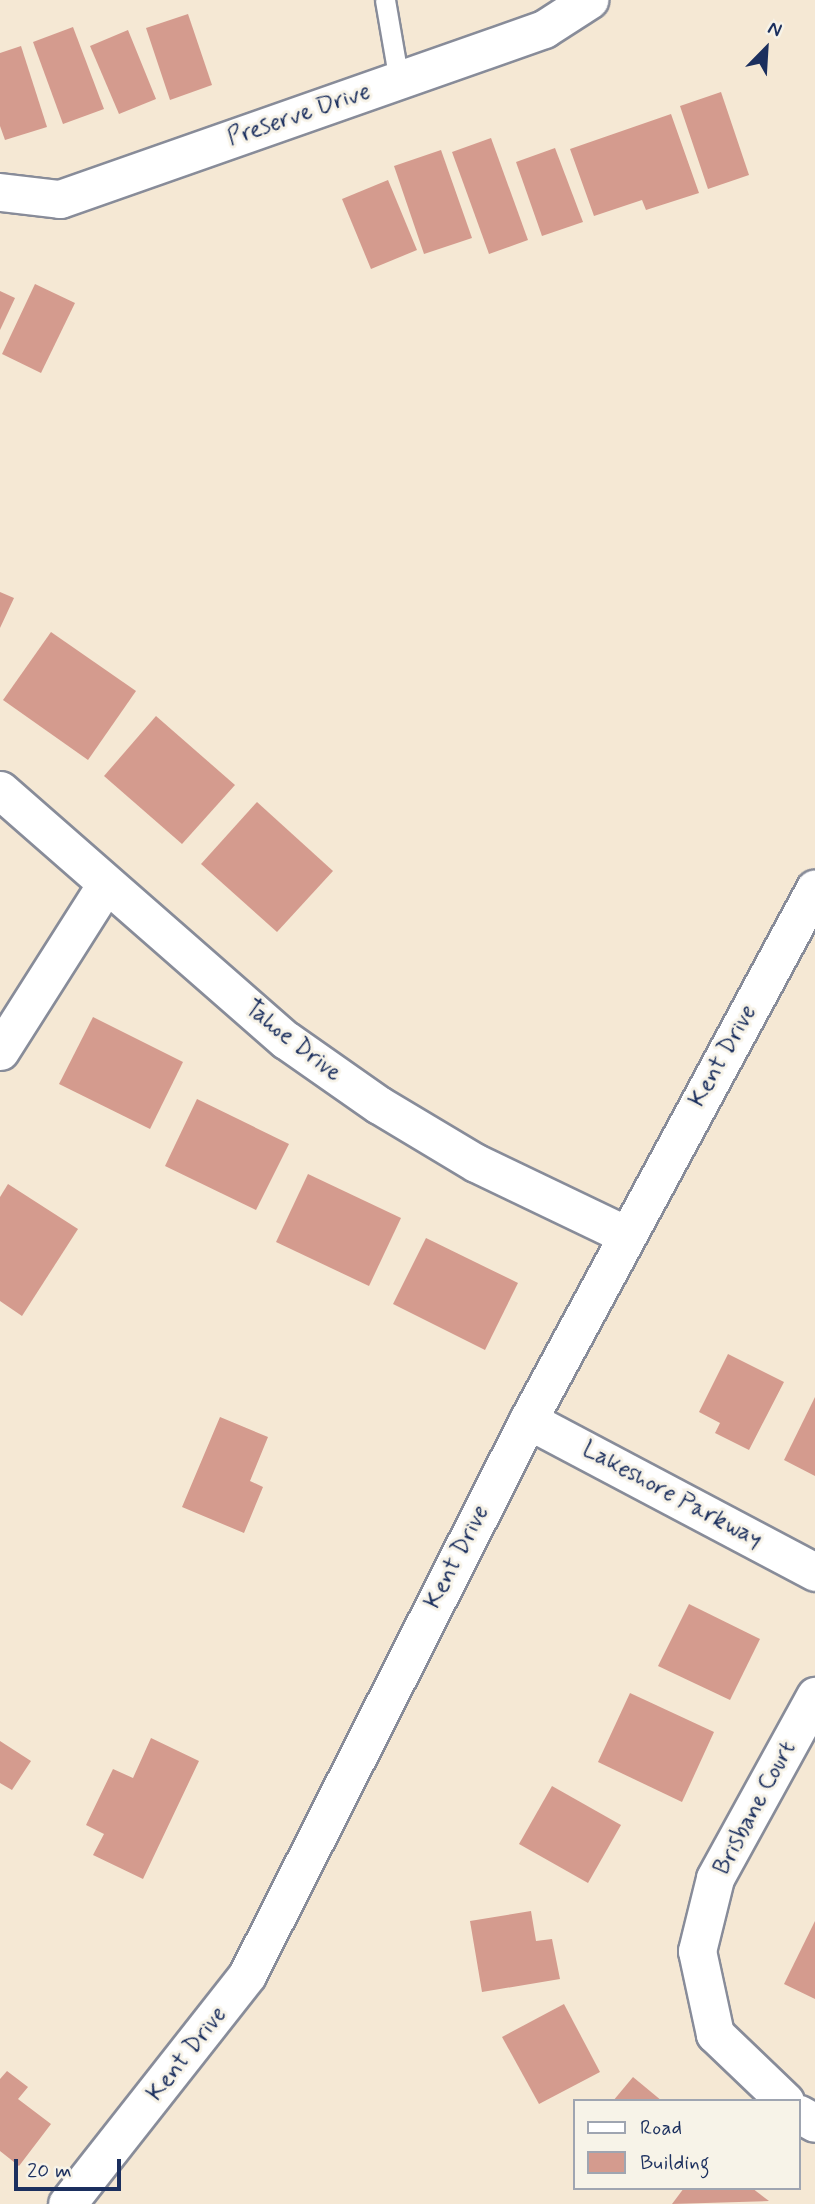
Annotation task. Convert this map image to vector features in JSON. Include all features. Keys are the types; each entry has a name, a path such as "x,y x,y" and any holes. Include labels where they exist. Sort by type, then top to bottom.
{"street":[{"name":"Preserve Drive","path":"0,192 60,199 544,30 589,0"},
{"name":"Tahoe Drive","path":"0,790 286,1040 380,1105 476,1163 626,1236"},
{"path":"0,1052 106,884"},
{"name":"Kent Drive","path":"67,2204 247,1975 528,1420 815,888"},
{"name":"Lakeshore Parkway","path":"528,1420 815,1572"},
{"name":"Brisbane Court","path":"783,2099 715,2034 697,1951 715,1878 815,1696"}],"lane":[{"path":"385,0 399,80"}],"building":[{"path":"188,14 212,85 170,100 146,28"},
{"path":"73,27 104,109 63,124 33,42"},
{"path":"128,30 156,99 119,114 90,46"},
{"path":"21,46 47,127 5,140 0,126 0,53"},
{"path":"721,92 749,175 708,189 680,106"},
{"path":"671,114 699,193 646,210 642,200 594,216 570,149"},
{"path":"491,138 528,240 489,254 452,152"},
{"path":"555,148 583,222 542,236 516,162"},
{"path":"441,150 472,238 424,254 394,166"},
{"path":"388,180 417,250 371,269 342,199"},
{"path":"35,284 75,303 41,373 2,354"},
{"path":"0,291 15,298 0,330"},
{"path":"0,592 14,598 0,628"},
{"path":"51,632 136,691 88,760 3,700"},
{"path":"156,716 235,785 182,844 104,776"},
{"path":"257,802 333,871 277,932 201,864"},
{"path":"93,1017 183,1062 150,1129 59,1084"},
{"path":"197,1099 289,1144 256,1210 165,1166"},
{"path":"308,1174 401,1218 369,1286 276,1242"},
{"path":"8,1184 78,1229 22,1316 0,1301 0,1197"},
{"path":"426,1238 518,1283 485,1350 393,1304"},
{"path":"728,1354 784,1382 749,1450 715,1433 720,1423 699,1412"},
{"path":"815,1397 815,1476 784,1460"},
{"path":"220,1417 268,1437 250,1481 263,1487 244,1533 182,1507"},
{"path":"689,1604 760,1639 730,1700 658,1666"},
{"path":"630,1693 714,1732 682,1802 598,1762"},
{"path":"151,1738 199,1761 143,1879 93,1855 104,1834 86,1825 113,1769 133,1778"},
{"path":"0,1741 31,1761 12,1790 0,1783"},
{"path":"552,1786 621,1825 588,1883 519,1844"},
{"path":"531,1911 536,1941 552,1939 560,1979 482,1992 470,1921"},
{"path":"815,1921 815,1999 784,1984"},
{"path":"564,2004 600,2072 539,2104 502,2037"},
{"path":"7,2071 28,2087 18,2099 51,2124 19,2166 0,2151 0,2079"},
{"path":"633,2077 660,2099 615,2099"},
{"path":"682,2190 755,2190 769,2201 672,2204"}]}
